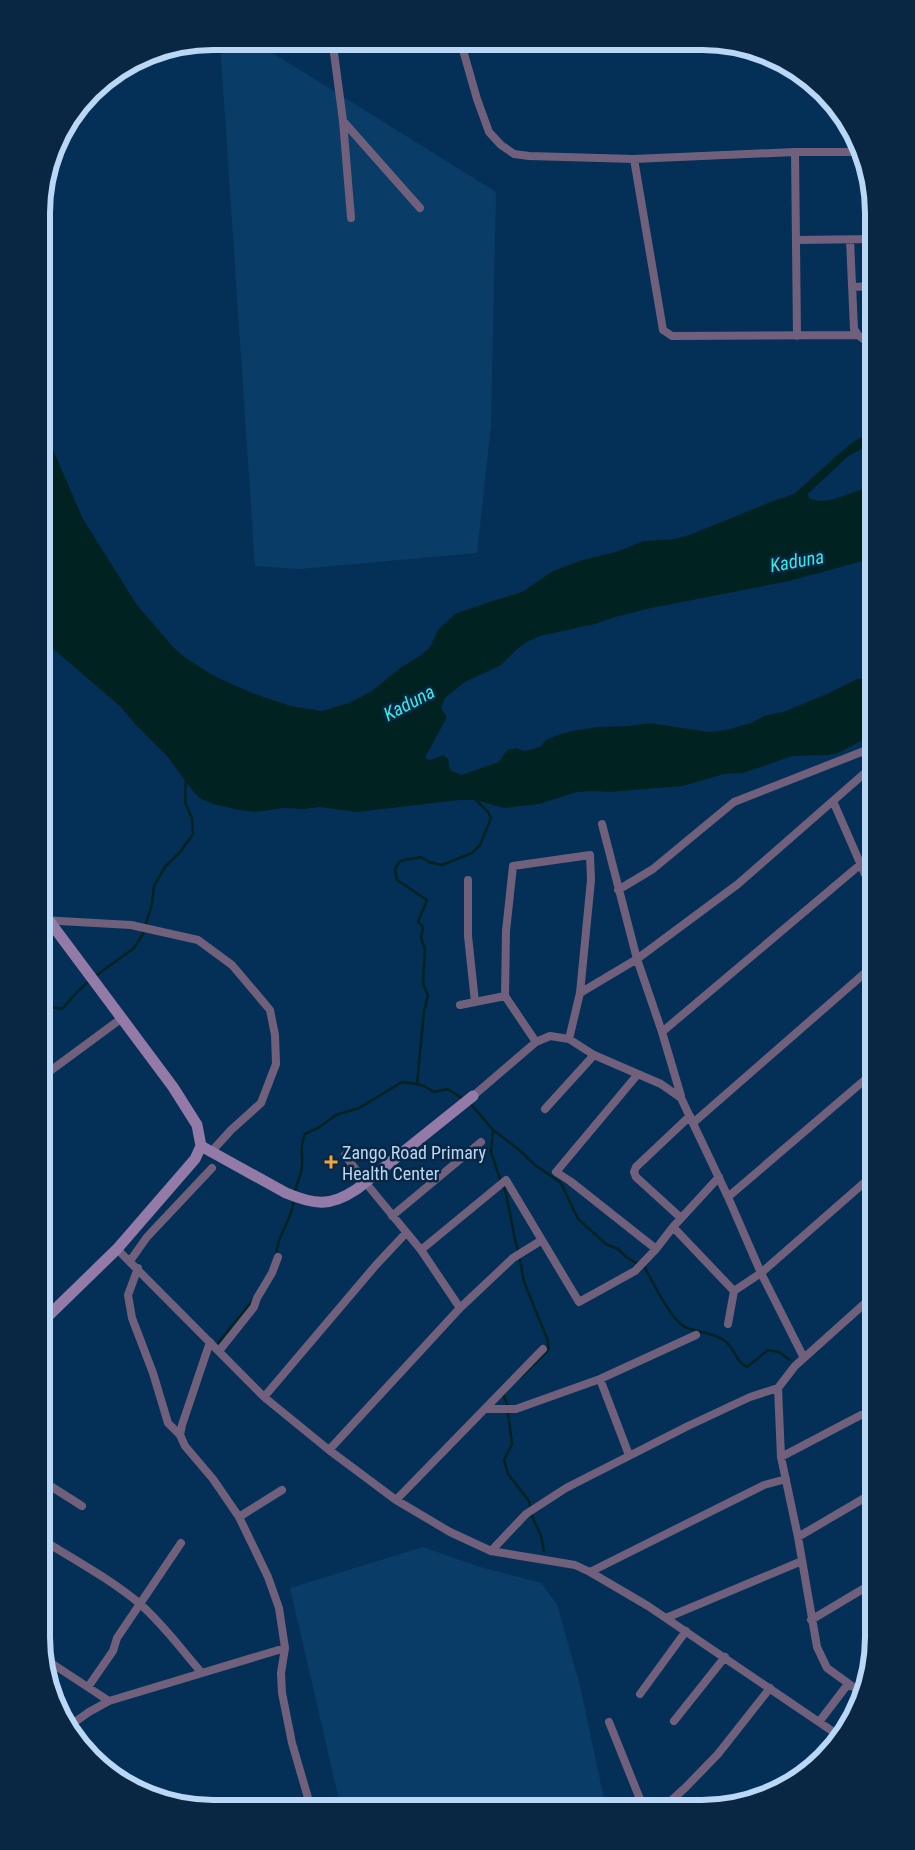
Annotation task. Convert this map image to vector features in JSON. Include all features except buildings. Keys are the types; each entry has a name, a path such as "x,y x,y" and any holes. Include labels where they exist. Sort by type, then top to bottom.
{"street":[{"path":"334,50 343,121 351,218"},
{"path":"463,50 489,132 501,145 514,154 634,159 795,152 852,152"},
{"path":"343,121 420,208"},
{"path":"795,152 797,336"},
{"path":"634,159 665,333 672,336 858,335"},
{"path":"796,240 865,239"},
{"path":"850,240 854,330 865,339"},
{"path":"852,287 865,286"},
{"path":"618,890 653,869 734,802 865,751"},
{"path":"580,993 637,959 738,884 865,773"},
{"path":"833,801 865,874"},
{"path":"602,824 637,959 662,1032 681,1098 728,1197 761,1273 804,1358"},
{"path":"536,1042 505,996 506,931 513,866 590,855 591,880 580,993 569,1039"},
{"path":"662,1032 865,861"},
{"path":"468,880 468,936 475,1002"},
{"path":"50,921 131,925 198,940 232,965 270,1010 275,1035 276,1064 261,1102 231,1130 212,1152"},
{"path":"50,926 100,988 173,1088 197,1125 201,1146 195,1159 118,1249 50,1314"},
{"path":"681,1218 636,1177 634,1172 636,1167 865,973"},
{"path":"460,1005 505,996"},
{"path":"50,1071 122,1018"},
{"path":"201,1146 286,1193 298,1198 328,1203 345,1197 365,1182 473,1096 536,1042 550,1036 569,1039 594,1055 661,1084 681,1098"},
{"path":"545,1108 594,1055"},
{"path":"638,1074 556,1172 656,1249"},
{"path":"728,1197 865,1080"},
{"path":"392,1216 481,1142"},
{"path":"345,1155 421,1250 460,1308"},
{"path":"130,1261 147,1237 212,1168"},
{"path":"421,1250 506,1180 579,1302 635,1271 718,1177"},
{"path":"728,1324 734,1291 761,1273 865,1183"},
{"path":"673,1227 734,1291"},
{"path":"264,1397 376,1265 406,1233"},
{"path":"329,1450 460,1308 513,1258 542,1240"},
{"path":"118,1249 264,1397 329,1450 396,1500 450,1532 491,1551 575,1565 590,1572 686,1631 834,1732"},
{"path":"219,1351 254,1307 257,1298 272,1273 278,1257"},
{"path":"138,1268 128,1295 132,1318 153,1373 168,1423 180,1435 185,1446 212,1479 239,1517 268,1577 276,1600 285,1648 281,1673 282,1693 292,1743 310,1800"},
{"path":"491,1551 526,1514 566,1488 629,1455 750,1397 778,1388 804,1358 865,1304"},
{"path":"485,1409 516,1409 600,1380 696,1335"},
{"path":"180,1435 210,1342"},
{"path":"396,1500 544,1349"},
{"path":"600,1380 629,1455"},
{"path":"778,1388 781,1457 798,1537 817,1647 827,1668 856,1689"},
{"path":"781,1457 861,1415"},
{"path":"590,1572 764,1485 786,1479"},
{"path":"50,1486 82,1506"},
{"path":"239,1517 282,1490"},
{"path":"798,1537 865,1498"},
{"path":"88,1687 113,1651 117,1638 181,1543"},
{"path":"50,1545 140,1604 162,1626 201,1672"},
{"path":"666,1618 802,1561"},
{"path":"811,1620 865,1588"},
{"path":"640,1694 686,1631"},
{"path":"74,1723 108,1701 285,1648"},
{"path":"674,1721 724,1657"},
{"path":"52,1664 108,1701"},
{"path":"819,1722 848,1684"},
{"path":"672,1800 718,1754 770,1688"},
{"path":"609,1722 640,1800"}],"shaded area":[{"path":"221,50 268,50 496,192 491,425 477,553 299,569 255,566"},
{"path":"423,1547 480,1567 541,1583 557,1604 580,1686 604,1800 339,1800 290,1588"}],"water":[{"name":"Kaduna","path":"865,437 865,447 847,457 808,494 809,498 825,501 865,489 865,560 789,581 651,608 595,624 540,636 517,649 501,665 465,682 445,698 441,708 447,717 426,759 431,760 443,755 448,759 450,770 461,775 499,762 507,750 516,748 525,751 540,747 546,740 572,731 650,723 709,732 726,730 751,723 764,716 786,711 857,679 865,679 865,739 838,753 792,756 743,773 724,774 683,786 609,792 577,792 539,804 504,808 476,800 460,800 357,812 320,807 304,809 284,808 256,812 239,810 201,799 167,756 121,707 50,645 50,443 83,519 137,605 174,648 214,676 252,693 291,706 322,711 349,703 372,691 430,647 438,630 455,614 522,592 553,571 582,560 619,551 643,541 675,539 692,534 794,494 850,444"}],"waterway":[{"path":"94,977 134,948 143,934 152,904 154,886 165,867 181,851 193,834 192,819 185,802 186,777"},
{"path":"463,1099 448,1089 434,1092 417,1084 424,1011 428,996 423,983 425,949 421,938 423,927 418,922 427,900 397,880 395,869 400,861 421,857 429,862 442,865 472,853 480,845 491,818 488,812 476,800 477,797"},
{"path":"50,1007 62,1009 90,980"},
{"path":"294,1193 299,1180 305,1134 318,1128 336,1115 359,1108 402,1082 416,1084"},
{"path":"470,1103 493,1130 517,1148 535,1165 561,1183 578,1219 606,1244 618,1249 626,1257 638,1264"},
{"path":"493,1130 491,1152 500,1179"},
{"path":"504,1187 518,1251"},
{"path":"276,1257 279,1242 291,1214 294,1199"},
{"path":"520,1260 524,1282 548,1341 548,1350 521,1377"},
{"path":"644,1266 662,1300 674,1317 685,1327 721,1338 729,1344 743,1365 747,1367 768,1350 779,1352 790,1360"},
{"path":"218,1343 254,1299"},
{"path":"504,1392 508,1407"},
{"path":"508,1413 512,1444 504,1460 508,1474 529,1501 544,1551"}],"place":[{"name":"Zango Road Primary Health Center","path":"331,1162"}]}
